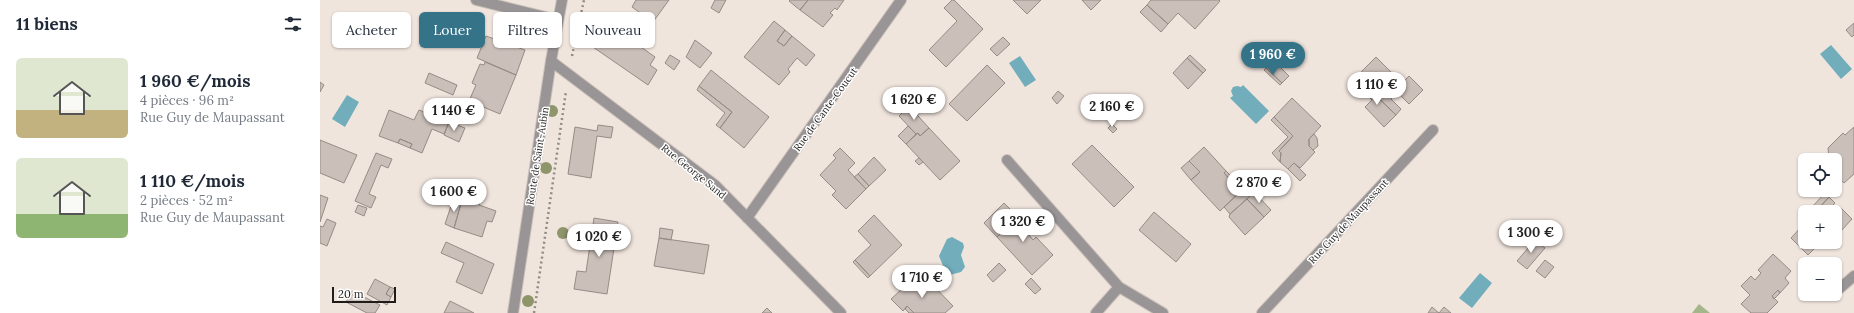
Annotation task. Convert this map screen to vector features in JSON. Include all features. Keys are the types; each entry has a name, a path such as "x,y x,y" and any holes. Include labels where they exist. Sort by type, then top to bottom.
{"street":[{"path":"476,0 525,12"},
{"name":"Route de Saint-Aubin","path":"560,12 562,0"},
{"name":"Rue de Cante-Coucut","path":"747,218 901,0"},
{"name":"Route de Saint-Aubin","path":"513,313 553,48"},
{"name":"Rue George Sand","path":"551,61 715,186 841,313"},
{"name":"Rue Guy de Maupassant","path":"1262,313 1433,130"},
{"path":"1008,160 1119,287 1163,313"},
{"path":"1842,286 1854,276"},
{"path":"1096,313 1119,287"}],"path":[{"path":"534,313 568,74 584,0"}],"green space":[{"path":"1699,304 1710,313 1692,313"}],"water":[{"path":"1831,45 1852,69 1841,79 1820,54"},
{"path":"1020,56 1036,80 1025,87 1009,63"},
{"path":"1243,85 1269,111 1256,124 1230,98 1233,96 1231,91 1233,87 1241,87"},
{"path":"347,95 359,102 345,127 332,119"},
{"path":"952,237 963,243 964,247 961,255 965,267 961,272 950,275 946,273 939,256 947,239"},
{"path":"1480,273 1492,283 1472,308 1459,298"}],"building":[{"path":"636,0 669,0 655,19 655,12 639,12 632,7"},
{"path":"715,0 726,0 719,13 711,8"},
{"path":"808,0 800,10 789,1"},
{"path":"808,0 844,0 837,10 835,8 830,13 833,15 823,27 800,10"},
{"path":"952,0 954,0 983,29 946,67 929,50 957,21 944,8"},
{"path":"1013,0 1041,0 1027,14"},
{"path":"1082,0 1101,0 1091,10"},
{"path":"1151,0 1220,1 1195,29 1178,13 1168,24 1147,5"},
{"path":"1147,5 1168,24 1161,32 1140,12"},
{"path":"774,21 785,30 777,41 784,46 792,36 815,55 806,66 797,58 788,69 790,72 779,85 744,57"},
{"path":"1854,23 1854,35 1852,37 1846,30"},
{"path":"785,30 792,36 784,46 777,41"},
{"path":"486,36 493,39 493,48 519,48 525,50 516,75 477,58 481,48 485,48"},
{"path":"1003,37 1010,44 997,56 990,49"},
{"path":"695,40 712,53 700,68 686,57"},
{"path":"594,48 642,48 655,57 650,65 657,70 648,85"},
{"path":"670,55 680,61 674,70 665,63"},
{"path":"1190,55 1206,70 1203,73 1187,58"},
{"path":"1376,57 1402,83 1409,76 1423,90 1409,104 1397,92 1391,99 1401,109 1396,115 1358,78 1362,71"},
{"path":"1187,58 1203,73 1188,89 1173,73"},
{"path":"1273,60 1289,76 1282,83 1266,68"},
{"path":"485,62 516,75 500,114 469,101 476,85 472,83 480,64 484,65"},
{"path":"987,65 1005,83 967,121 949,104"},
{"path":"1266,68 1282,83 1280,85 1264,70"},
{"path":"711,70 769,117 744,148 720,128 732,112 699,86"},
{"path":"429,73 457,85 453,95 425,83"},
{"path":"1358,78 1396,115 1384,127 1365,107 1372,100 1355,83"},
{"path":"320,82 324,85 320,92"},
{"path":"699,86 732,112 720,128 716,125 725,113 697,90"},
{"path":"1058,91 1064,96 1057,104 1052,98"},
{"path":"1292,98 1321,126 1309,139 1309,146 1315,152 1300,168 1294,163 1288,169 1280,162 1281,153 1279,151 1293,136 1274,117"},
{"path":"909,106 929,128 920,136 918,133 916,134 899,116"},
{"path":"389,110 414,120 419,110 449,122 444,134 432,129 422,153 410,148 412,144 400,139 398,143 379,136"},
{"path":"1274,117 1293,136 1279,151 1281,153 1280,162 1272,153 1288,137 1271,120"},
{"path":"449,122 465,128 459,142 444,135"},
{"path":"1112,124 1117,129 1113,133 1108,128"},
{"path":"598,125 613,127 611,138 597,136 591,178 568,174 575,127 597,131"},
{"path":"908,126 916,134 906,144 898,136"},
{"path":"1854,127 1854,174 1844,183 1842,181 1842,153 1828,153 1828,148 1843,133 1845,135"},
{"path":"929,128 960,161 940,180 906,144 918,133 920,136"},
{"path":"1314,134 1317,138 1318,146 1313,150 1309,146 1309,139"},
{"path":"400,139 412,144 410,148 398,143"},
{"path":"320,140 357,155 344,183 320,173"},
{"path":"1092,145 1134,187 1114,207 1072,164"},
{"path":"1204,147 1226,171 1224,173 1241,191 1220,211 1191,180 1200,172 1189,161"},
{"path":"840,148 855,163 848,170 866,189 846,209 832,195 836,191 820,175 836,158 833,155"},
{"path":"376,153 392,159 388,168 381,165 369,194 376,197 371,208 355,201"},
{"path":"874,157 886,170 869,186 858,174"},
{"path":"919,158 923,162 919,165 915,161"},
{"path":"1189,161 1200,172 1191,180 1181,168"},
{"path":"1294,163 1306,175 1300,181 1288,169"},
{"path":"1226,171 1250,196 1230,214 1224,207 1241,191 1224,173"},
{"path":"858,174 869,186 866,189 854,177"},
{"path":"457,188 482,195 479,205 496,211 492,222 487,221 482,237 454,228 462,200 454,197"},
{"path":"1254,192 1271,210 1264,217 1247,199"},
{"path":"320,195 328,198 320,222"},
{"path":"454,197 462,200 454,228 445,224"},
{"path":"1821,197 1829,197 1822,205 1814,205"},
{"path":"1829,197 1835,203 1833,205 1822,205"},
{"path":"1247,199 1264,217 1245,235 1229,217 1230,214"},
{"path":"1004,203 1010,209 998,221 1005,229 997,237 984,223"},
{"path":"358,205 367,208 364,216 355,212"},
{"path":"1010,209 1032,232 1029,235 1033,240 1036,237 1053,255 1032,275 997,237 1005,229 998,221"},
{"path":"1842,209 1852,219 1842,230"},
{"path":"1154,212 1191,244 1176,262 1139,230"},
{"path":"874,215 902,245 870,276 855,260 871,245 858,231"},
{"path":"594,218 618,222 607,294 574,289 577,271 586,272"},
{"path":"327,219 336,223 327,246 320,243 320,226 323,227"},
{"path":"660,228 673,230 671,240 659,238"},
{"path":"1798,230 1798,245 1791,238"},
{"path":"659,238 709,245 704,274 654,266"},
{"path":"1535,240 1545,248 1527,269 1517,261"},
{"path":"446,242 494,264 482,294 456,282 464,263 441,253"},
{"path":"1802,249 1814,249 1808,255"},
{"path":"1773,254 1791,271 1785,278 1789,283 1780,293 1778,290 1772,296 1778,302 1767,313 1751,313 1741,304 1750,295 1741,286 1751,276 1755,280 1761,273 1758,270"},
{"path":"855,260 870,276 868,278 853,262"},
{"path":"1545,260 1554,267 1545,278 1536,271"},
{"path":"999,263 1006,270 993,282 987,275"},
{"path":"1031,278 1041,289 1035,294 1025,284"},
{"path":"375,279 390,287 386,294 391,297 387,305 367,294"},
{"path":"913,279 919,286 927,279 953,306 945,313 914,313 907,306 903,311 891,299"},
{"path":"390,287 395,289 391,297 386,294"},
{"path":"1778,290 1780,293 1774,299 1772,296"},
{"path":"352,291 380,305 375,313 367,313 346,302"},
{"path":"450,301 474,313 444,313"},
{"path":"907,306 914,313 909,313 905,309"},
{"path":"1432,307 1439,313 1428,313"},
{"path":"1444,307 1451,313 1439,313"},
{"path":"767,308 772,313 762,313"}]}
